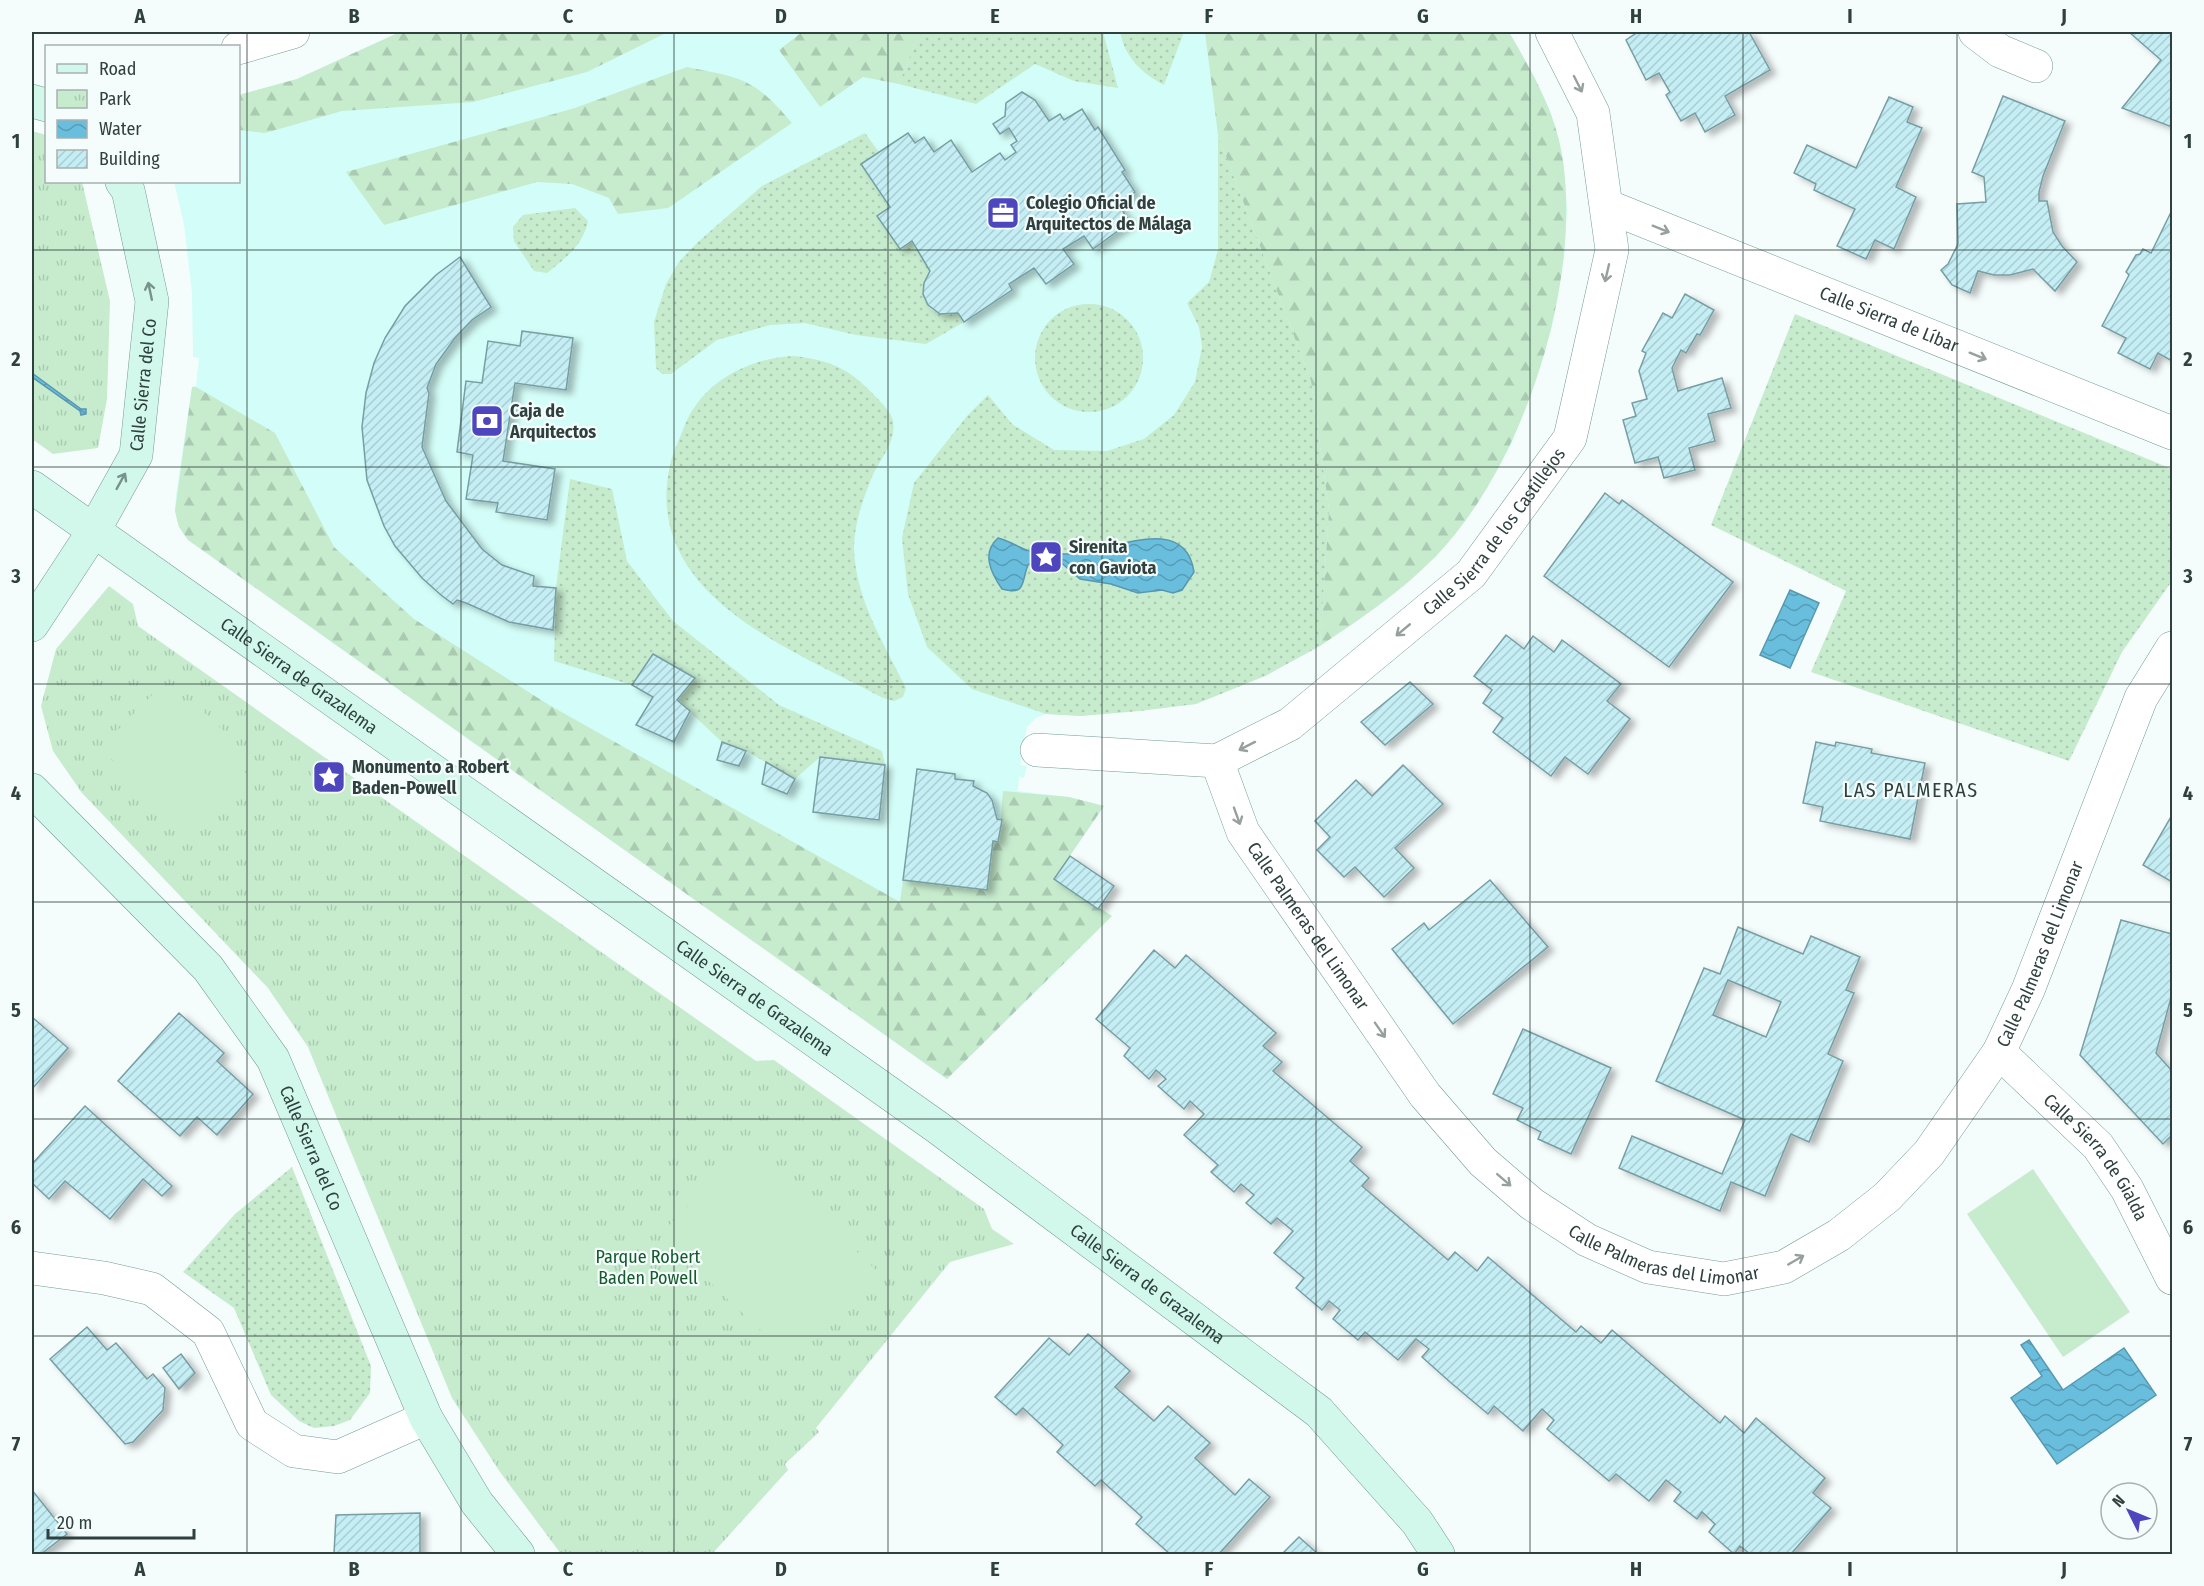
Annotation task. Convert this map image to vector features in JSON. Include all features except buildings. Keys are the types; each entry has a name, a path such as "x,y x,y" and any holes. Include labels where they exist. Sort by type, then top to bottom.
{"street":[{"path":"240,47 292,32"},
{"name":"Calle Sierra de los Castillejos","path":"1217,761 1290,724 1471,574 1570,438 1612,250 1593,113 1552,32"},
{"path":"1975,32 2000,51 2036,66"},
{"name":"Calle Sierra del Co","path":"32,625 93,532 136,455 152,300 126,184"},
{"name":"Calle Sierra de Líbar","path":"1607,206 2172,433"},
{"name":"Calle Sierra de Grazalema","path":"32,488 937,1127 1319,1412 1418,1522 1438,1554"},
{"name":"Calle Palmeras del Limonar","path":"1217,761 1243,832 1425,1095 1483,1162 1532,1204 1587,1240 1648,1267 1724,1280 1784,1267 1839,1235 1887,1197 1929,1153 1999,1052 2028,990 2141,698 2172,648"},
{"path":"1037,750 1217,761"},
{"name":"Calle Sierra del Co","path":"32,790 208,968 273,1059 426,1418 477,1503 518,1554"},
{"name":"Calle Sierra de Gialda","path":"1999,1052 2098,1146 2127,1189 2172,1278"},
{"path":"32,1268 104,1278 152,1289 208,1332 252,1424 294,1451 338,1457 426,1418"}],"shaded area":[{"path":"400,32 1509,32 1534,76 1551,113 1563,160 1567,209 1564,259 1552,327 1512,443 1480,500 1436,557 1382,603 1320,646 1265,676 1196,704 1081,716 1046,714 1036,718 1027,727 1020,765 1027,766 1024,778 1019,777 1018,791 1069,797 1104,806 1054,879 1112,916 947,1079 188,540 179,527 175,511 176,495 192,387 196,386 199,358 193,357 192,293 184,224 174,183 240,183 240,95 297,79"}],"green space":[{"path":"400,32 668,32 587,72 473,102 342,111 265,133 240,130 240,95 297,79"},
{"path":"802,32 919,32 899,84 863,77 820,107 779,50"},
{"path":"919,32 1103,32 1118,88 1074,81 1035,64 976,104 899,84"},
{"path":"1120,32 1184,32 1164,85 1141,70 1130,57"},
{"path":"1205,32 1509,32 1542,94 1560,144 1566,210 1563,263 1554,317 1539,372 1519,425 1495,475 1467,519 1435,557 1394,593 1320,646 1329,509 1311,381 1218,135"},
{"path":"687,67 746,82 757,88 792,123 668,208 618,214 609,198 572,184 537,182 384,225 346,172 575,108"},
{"path":"32,131 45,135 45,183 82,183 110,301 107,399 98,448 53,454 32,439"},
{"path":"865,133 879,152 861,164 930,271 924,289 927,304 938,313 958,313 964,322 926,344 856,335 805,323 770,325 717,340 671,374 662,374 656,368 654,322 666,284 679,262 698,242 762,186"},
{"path":"1218,135 1311,381 1329,509 1320,646 1265,676 1196,704 1140,711 1081,716 1046,714 972,689 927,647 908,594 902,538 914,483 967,416 988,395 1012,424 1054,450 1107,451 1144,439 1174,415 1195,382 1202,347 1199,327 1187,303 1209,282 1218,250"},
{"path":"575,208 588,221 578,244 547,273 534,271 514,241 513,227 523,215"},
{"path":"1089,304 1110,308 1127,320 1139,337 1143,358 1139,379 1127,396 1110,408 1089,412 1068,408 1051,396 1039,379 1035,358 1039,337 1051,320 1068,308"},
{"path":"1795,314 2172,469 2172,581 2122,652 2069,761 1811,672 1846,591 1711,525"},
{"path":"792,356 814,359 843,369 872,393 892,418 891,441 872,477 862,503 854,548 859,585 865,603 906,688 903,697 894,701 883,698 807,659 767,637 730,611 700,582 677,548 667,508 671,461 692,411 702,397 728,376 759,362"},
{"path":"192,387 196,387 275,433 334,547 414,619 549,705 900,902 903,880 987,890 993,841 999,842 1003,791 1069,797 1104,806 1054,879 1112,916 947,1079 188,540 179,527 175,511"},
{"path":"570,479 612,489 627,561 673,621 779,705 882,751 885,765 820,757 795,779 746,751 722,742 677,700 695,678 653,655 632,685 554,661 556,588"},
{"name":"Parque Robert Baden Powell","path":"109,586 133,604 138,626 756,1061 774,1060 984,1209 992,1229 1014,1244 950,1262 816,1428 819,1432 785,1464 788,1470 712,1554 561,1554 500,1472 452,1398 308,1047 268,988 82,793 53,751 41,706 56,649"},
{"path":"158,689 173,703 194,703 230,737 229,757 248,775 189,835 100,748"},
{"path":"745,1145 877,1271 792,1360 660,1235"},
{"path":"292,1167 371,1366 370,1393 350,1420 334,1426 314,1428 299,1421 271,1395 234,1308 183,1272 235,1214"},
{"path":"2033,1169 2130,1312 2063,1357 1967,1214"}],"water":[{"path":"32,373 81,409 86,409 86,414 81,415 80,411 32,377"},
{"path":"998,538 1042,554 1075,554 1144,539 1162,539 1177,543 1188,554 1194,572 1182,590 1173,593 1162,590 1138,593 1111,584 1080,579 1058,560 1036,561 1028,565 1022,586 1010,591 1002,589 991,570 990,550"},
{"path":"1790,590 1819,603 1790,668 1760,655"},
{"path":"2029,1340 2063,1390 2124,1348 2156,1395 2057,1464 2011,1398 2042,1376 2021,1345"}],"place":[{"name":"Colegio Oficial de Arquitectos de Málaga","path":"1003,213"},
{"name":"Caja de Arquitectos","path":"487,421"},
{"name":"Sirenita con Gaviota","path":"1046,557"},
{"name":"Monumento a Robert Baden-Powell","path":"329,777"}],"district":[{"name":"LAS PALMERAS","path":"1911,790"}]}
